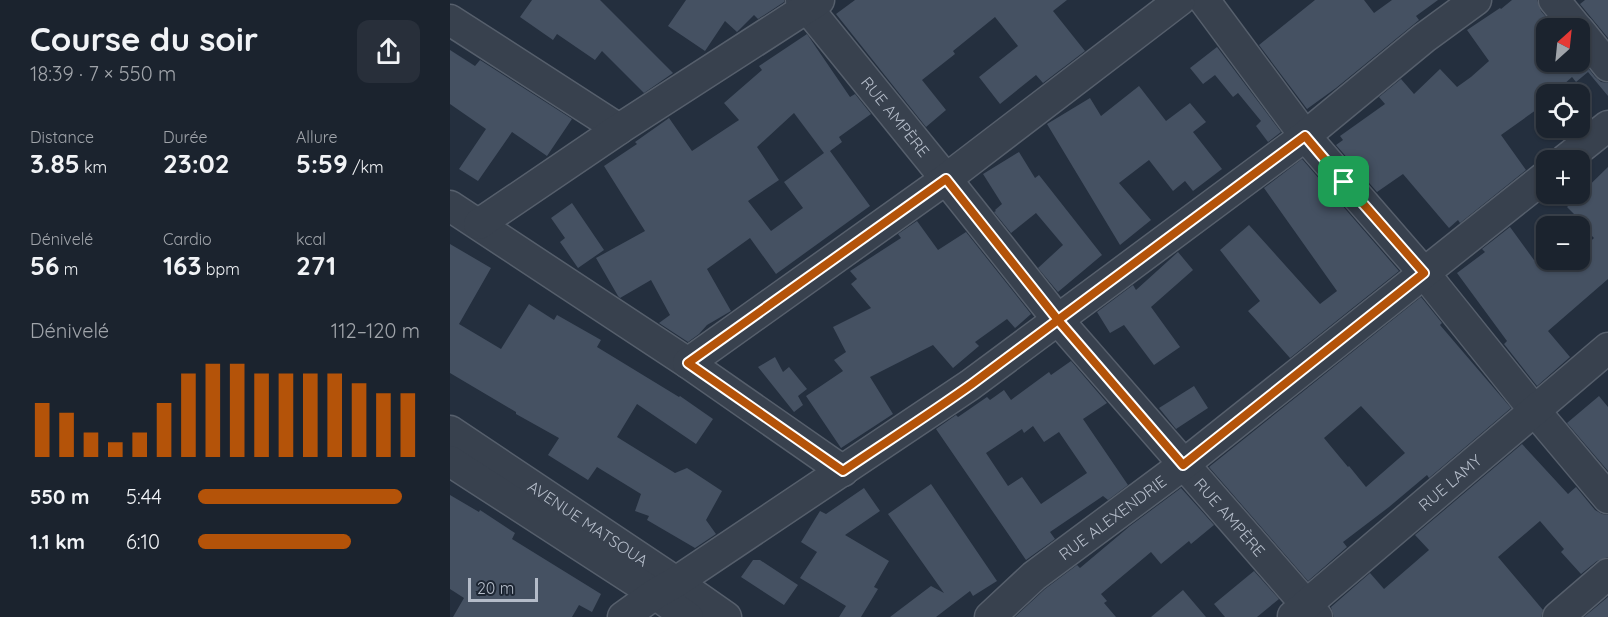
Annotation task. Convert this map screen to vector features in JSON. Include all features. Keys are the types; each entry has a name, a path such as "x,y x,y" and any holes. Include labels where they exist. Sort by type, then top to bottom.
{"street":[{"path":"688,363 946,179 1180,0"},
{"path":"1204,0 1305,136 1424,273 1608,498"},
{"path":"623,617 970,385 1305,136 1424,38 1476,0"},
{"path":"1554,0 1568,18"},
{"path":"479,224 809,3"},
{"name":"RUE AMPÈRE","path":"809,3 1058,320 1183,465 1305,613"},
{"path":"450,20 619,129"},
{"path":"1590,44 1608,66"},
{"path":"1578,150 1608,126"},
{"name":"RUE ALEXENDRIE","path":"990,617 1034,576 1183,465 1536,184"},
{"path":"450,206 688,363 843,471"},
{"name":"RUE LAMY","path":"1305,613 1534,410 1608,348"},
{"name":"AVENUE MATSOUA","path":"450,431 665,588 687,617"},
{"name":"AVENUE MATSOUA","path":"450,461 665,588 726,617"},
{"path":"1558,617 1608,574"}],"building":[{"path":"532,0 600,0 673,73 644,93 602,51 595,60 557,34 553,40 520,17"},
{"path":"686,0 784,0 784,2 758,19 754,15 737,32 725,21 705,51 668,26"},
{"path":"855,0 1067,0 1053,11 1085,51 1043,83 1036,75 1000,104 979,77 1018,46 995,17 953,51 955,54 922,80 946,110 926,127 836,14"},
{"path":"1315,0 1364,0 1374,13 1392,0 1438,0 1416,16 1419,20 1307,109 1259,45"},
{"path":"1512,0 1537,0 1547,18 1536,18 1536,72 1588,72 1576,82 1572,77 1564,84 1536,84 1536,110 1501,135 1526,170 1460,223 1458,220 1449,228 1403,174 1377,192 1336,145 1343,140 1340,136 1385,104 1379,97 1401,79 1414,94 1440,69 1457,87 1471,77 1489,61 1467,30"},
{"path":"1585,0 1608,0 1608,38 1580,4"},
{"path":"807,34 850,97 855,94 871,114 839,137 842,142 830,151 870,206 776,274 750,238 707,269 731,311 707,325 688,342 659,323 670,315 651,280 620,298 596,258 645,231 604,166 637,144 635,142 669,118 692,151 739,120 724,103 762,70 759,66","holes":["794,113 824,153 784,182 803,208 771,231 748,201 779,180 757,147"]},
{"path":"1217,47 1281,132 1268,142 1256,126 1261,121 1238,93 1233,97 1215,75 1203,84 1190,68"},
{"path":"450,50 475,66 480,60 572,119 547,156 512,132 478,181 459,169 486,129 450,104"},
{"path":"1590,71 1601,82 1608,83 1608,96 1588,72"},
{"path":"1139,86 1166,121 1190,103 1206,122 1193,132 1222,169 1193,191 1185,181 1173,191 1149,160 1119,183 1151,220 1120,245 1047,124 1090,98 1101,116"},
{"path":"1019,152 1035,178 1039,175 1102,255 1058,292 1038,268 1063,245 1036,213 1011,233 994,212 1002,204 983,174"},
{"path":"1302,159 1399,271 1290,358 1248,311 1260,301 1220,250 1249,225 1320,304 1337,291 1264,188"},
{"path":"1608,167 1608,279 1548,331 1570,357 1537,386 1504,344 1507,341 1457,273 1485,252 1482,249 1510,227 1536,260 1536,270 1590,270 1590,242 1594,238 1590,234 1590,216 1576,216 1567,207 1570,204 1590,204 1590,185"},
{"path":"572,203 604,250 578,268 560,242 565,238 551,218"},
{"path":"917,221 938,250 966,232 1031,314 1015,328 1007,319 975,342 979,346 953,368 933,345 870,377 893,414 841,448 806,396 843,371 834,360 846,352 833,327 871,308 851,284 857,279 850,271 901,238 898,234"},
{"path":"450,244 491,268 459,324 501,349 529,304 554,320 557,315 601,340 597,347 680,396 713,419 696,444 637,404 617,437 675,473 687,468 722,491 706,520 716,534 695,548 647,520 649,516 635,511 641,494 597,467 588,480 548,455 559,438 450,373"},
{"path":"1178,252 1193,270 1151,307 1180,347 1154,365 1124,325 1110,333 1097,312 1133,285 1136,290"},
{"path":"1421,297 1442,323 1440,325 1511,408 1429,478 1427,475 1343,542 1347,547 1308,581 1209,467","holes":["1361,406 1405,453 1366,487 1324,438"]},
{"path":"775,357 783,372 789,367 807,389 798,396 803,405 794,412 758,367"},
{"path":"1071,361 1107,403 1083,419 1128,485 1108,500 1103,496 1050,532 1055,539 1026,560 936,429 987,397 990,400 1004,390 1011,400 1049,372 1051,375","holes":["1033,426 1044,442 1059,432 1087,473 1041,504 1022,477 1008,486 986,453 1022,429 1024,433"]},
{"path":"1194,386 1208,408 1176,429 1159,408"},
{"path":"1599,396 1608,407 1608,471 1567,423"},
{"path":"1522,444 1568,494 1576,487 1595,510 1608,515 1608,557 1597,561 1581,574 1561,552 1564,549 1540,521 1498,557 1543,610 1541,617 1334,617 1331,607 1370,573 1384,589 1429,550 1415,535"},
{"path":"931,484 997,581 973,596 970,591 936,617 890,617 931,586 944,593 888,514"},
{"path":"864,488 880,511 845,535 889,561 874,587 878,589 861,617 839,617 846,606 800,578 817,552 801,542 820,511 826,514"},
{"path":"1181,488 1214,525 1191,544 1189,541 1161,564 1151,552 1101,594 1107,601 1104,603 1116,617 1015,617 1045,589 1077,565 1080,568 1130,526"},
{"path":"450,495 479,512 480,510 515,533 512,539 601,594 592,612 579,605 572,617 453,617 464,598 450,589"},
{"path":"753,560 760,560 798,585 784,605 741,577"},
{"path":"1254,571 1279,599 1257,617 1225,617 1214,604"},
{"path":"1183,590 1206,617 1151,617"},
{"path":"1608,597 1608,617 1584,617"}],"route":[{"path":"1344,182 1305,136 1120,274 1058,320 970,385 843,471 688,363 946,179 1058,320 1183,465 1424,273 1344,182"}]}
